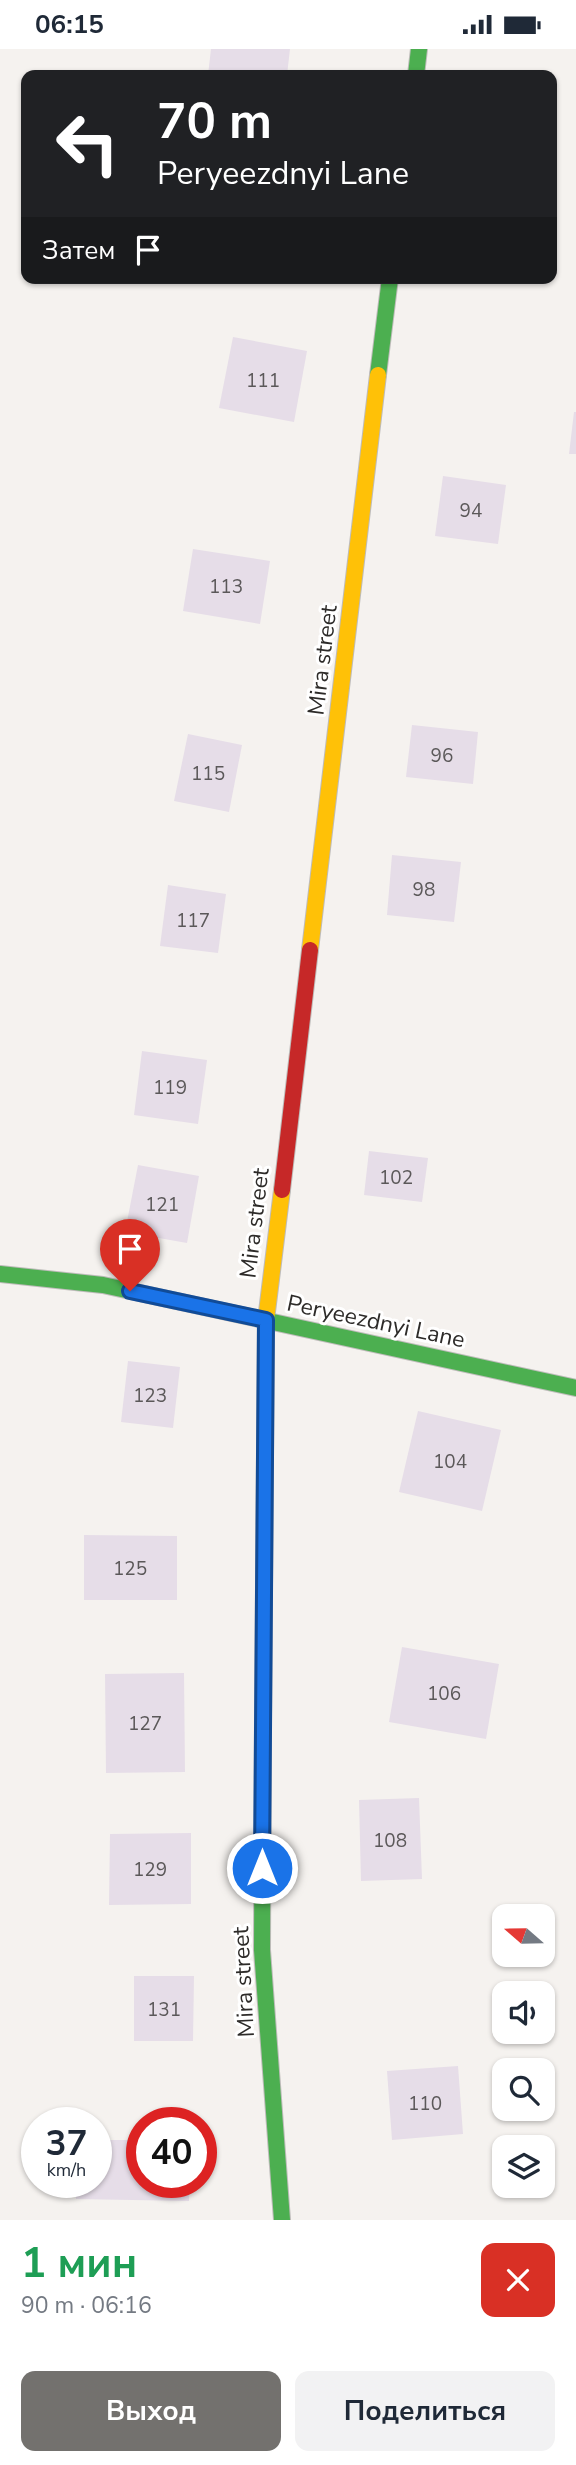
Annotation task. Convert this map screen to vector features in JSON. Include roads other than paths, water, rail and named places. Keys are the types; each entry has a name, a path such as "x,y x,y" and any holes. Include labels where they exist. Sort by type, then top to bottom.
{"street":[{"path":"417,70 419,49"},
{"name":"Mira street","path":"282,2220 262,1950 266,1320 389,284"},
{"name":"Peryeezdnyi Lane","path":"0,1274 103,1285 576,1388"}]}
